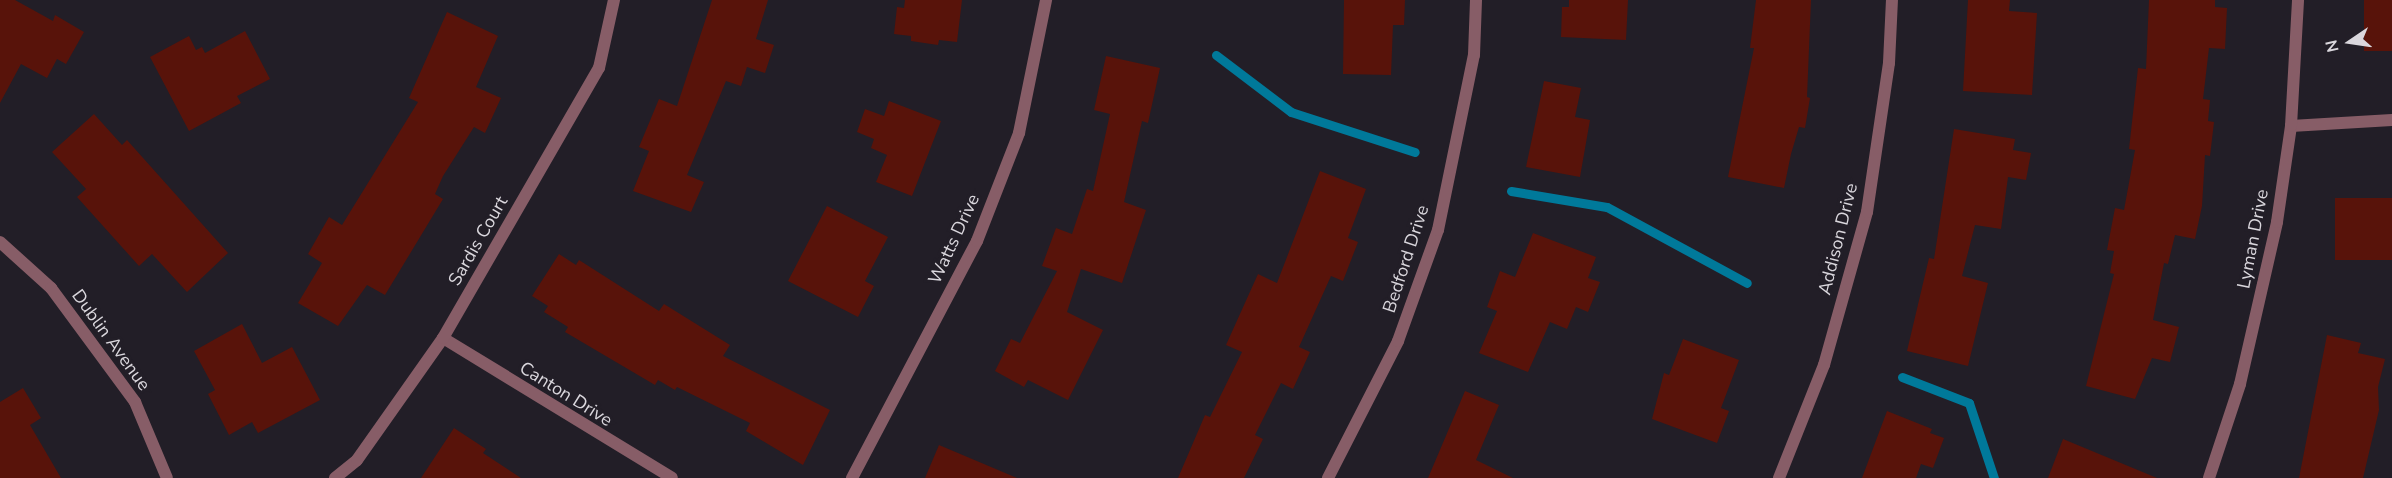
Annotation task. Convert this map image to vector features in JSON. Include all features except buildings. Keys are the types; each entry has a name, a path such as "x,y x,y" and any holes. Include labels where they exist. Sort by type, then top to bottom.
{"street":[{"name":"Sardis Court","path":"336,478 357,460 443,338 599,68 614,0"},
{"name":"Watts Drive","path":"852,478 977,241 1019,133 1046,0"},
{"name":"Bedford Drive","path":"1328,478 1398,341 1438,230 1474,55 1476,0"},
{"name":"Addison Drive","path":"1779,478 1824,365 1867,212 1889,63 1892,0"},
{"name":"Lyman Drive","path":"2209,478 2240,384 2277,222 2291,126 2298,0"},
{"path":"2291,126 2392,120"},
{"name":"Dublin Avenue","path":"0,242 51,288 135,402 167,478"},
{"name":"Canton Drive","path":"443,338 672,478"}],"waterway":[{"path":"1216,55 1291,112 1415,152"},
{"path":"1511,191 1607,207 1747,283"},
{"path":"1902,377 1969,403 1994,478"}]}
